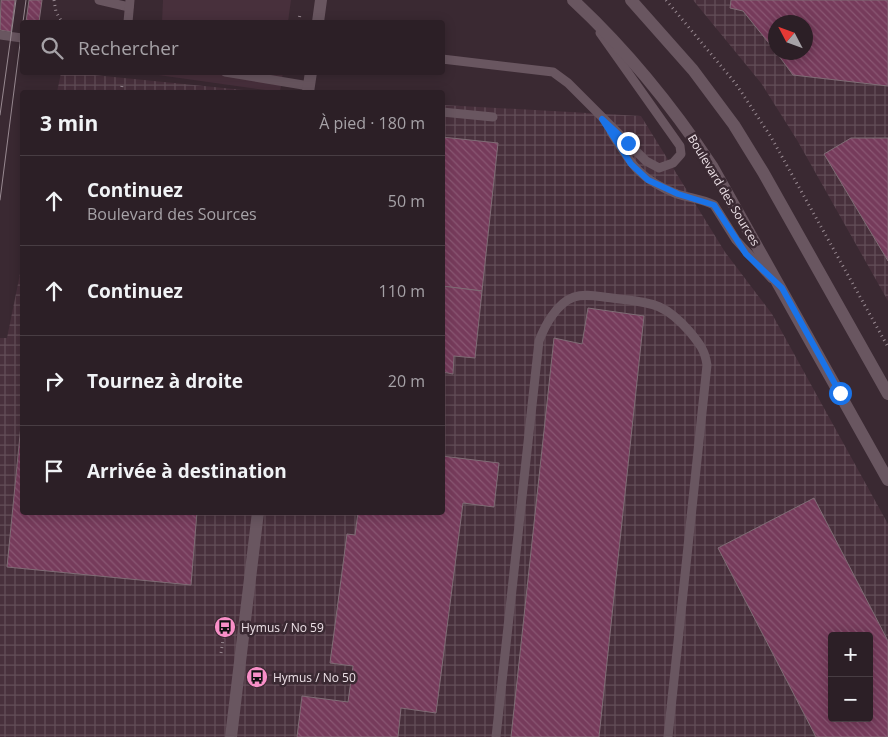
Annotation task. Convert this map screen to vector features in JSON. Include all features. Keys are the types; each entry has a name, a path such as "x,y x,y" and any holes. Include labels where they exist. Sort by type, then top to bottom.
{"main road":[{"path":"318,20 321,0"},
{"path":"631,0 693,70 738,132 888,394"},
{"name":"Boulevard des Sources","path":"577,4 646,77 687,128 720,179 888,480"},
{"path":"309,89 311,75"},
{"path":"231,737 258,515"}],"lane":[{"path":"99,0 129,4 128,20"},
{"path":"445,59 553,72 568,83 602,119 652,166 666,167 678,160 680,150 671,131 577,4"},
{"path":"0,35 20,38"},
{"path":"240,75 309,89"},
{"path":"445,112 493,117"},
{"path":"602,119 631,164 648,180 678,194 714,205 746,254 782,288"},
{"path":"496,737 539,341 543,331 562,303 582,295 650,303 665,308 675,314 705,353 707,364 668,737"}],"path":[{"path":"54,0 56,12 61,20"},
{"path":"666,0 719,63 771,137 888,347"},
{"path":"299,20 300,14"},
{"path":"121,90 122,86"},
{"path":"221,653 225,627"}],"shaded area":[{"path":"163,0 291,0 288,20 162,20"},
{"path":"693,0 888,0 888,301 797,140 761,83"},
{"path":"61,75 94,75 243,90 57,90"},
{"path":"158,75 283,75 280,90 266,90"},
{"path":"445,105 641,116 725,252 772,314 888,524 888,737 0,737 0,338 7,338 20,274 20,515 445,515"}],"building":[{"path":"1,0 15,0 11,32 0,30"},
{"path":"29,0 42,0 39,20 26,20"},
{"path":"731,0 888,0 888,86 793,75 782,60 813,60 813,15 768,15 768,42 743,11 730,8"},
{"path":"445,137 498,143 482,291 445,286"},
{"path":"851,138 888,138 888,261 824,154"},
{"path":"445,286 482,291 475,358 454,356 453,374 445,373"},
{"path":"588,308 644,316 599,737 511,737 554,338 582,344"},
{"path":"20,435 20,515 197,515 191,585 7,567"},
{"path":"445,456 499,463 494,507 463,503 436,713 401,708 398,737 297,737 302,696 348,702 353,666 330,663 347,534 355,535 358,515 445,515"},
{"path":"814,498 888,641 888,737 816,737 718,548"}],"tram line":[{"path":"0,115 16,0"},
{"path":"23,20 26,0"},
{"path":"0,200 20,44"}],"place":[{"name":"Hymus / No 59","path":"225,627"},
{"name":"Hymus / No 50","path":"257,677"}],"route":[{"path":"628,143 602,119 631,164 640,174 648,180 678,194 714,205 746,254 782,288 840,393"}]}
